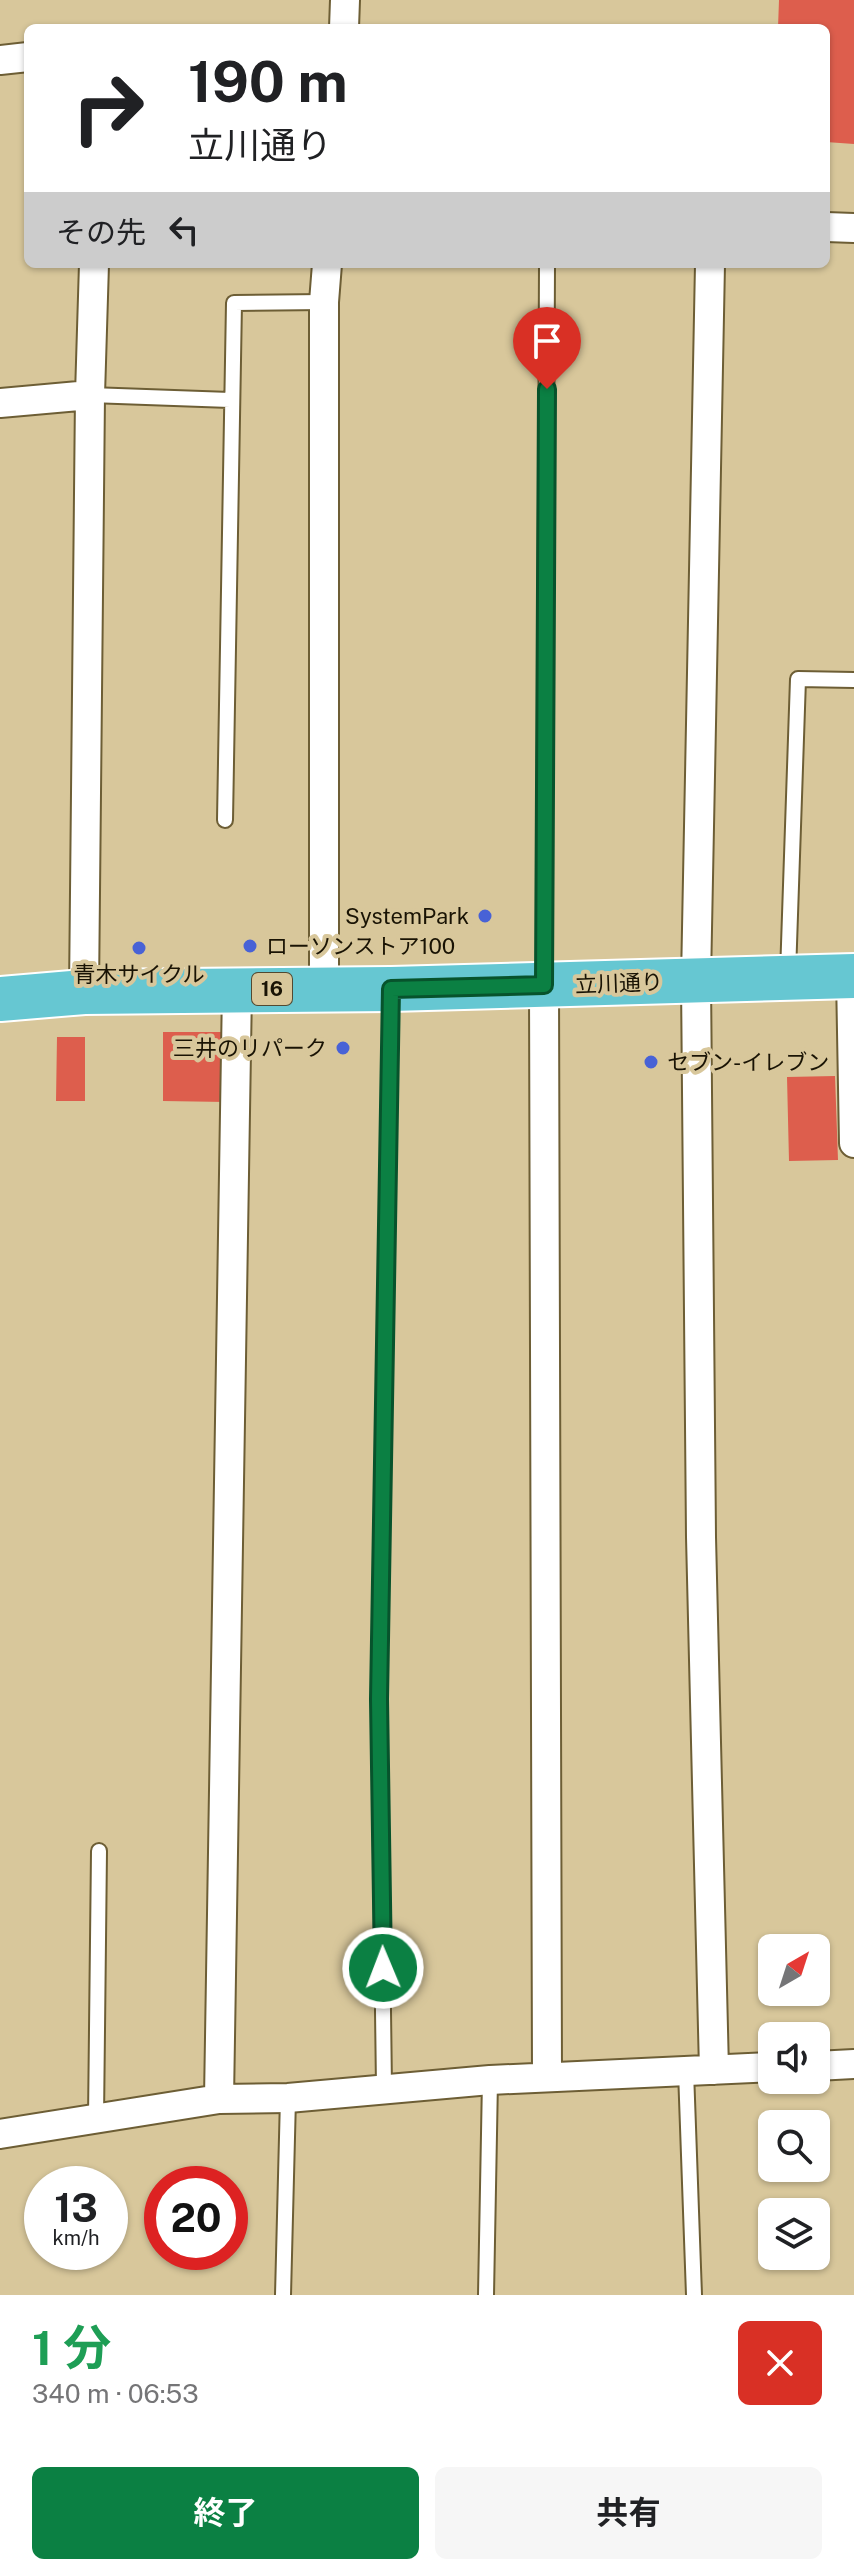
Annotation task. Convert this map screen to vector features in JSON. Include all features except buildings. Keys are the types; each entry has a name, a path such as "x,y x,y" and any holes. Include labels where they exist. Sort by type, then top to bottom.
{"main road":[{"name":"立川通り","path":"0,999 84,992 391,989 853,976"}],"street":[{"path":"344,24 345,0"},
{"path":"0,60 24,57"},
{"path":"830,227 854,228"},
{"path":"84,992 94,268"},
{"path":"324,989 324,302 327,268"},
{"path":"700,2070 701,1537 696,980 710,268"},
{"path":"0,403 90,395"},
{"path":"853,976 854,1143"},
{"path":"544,985 547,2077"},
{"path":"219,2099 237,989"},
{"path":"830,2065 854,2064"},
{"path":"0,2134 219,2099 288,2098 490,2080 758,2068"}],"lane":[{"path":"544,985 547,268"},
{"path":"225,820 234,303 324,302"},
{"path":"90,395 230,400"},
{"path":"788,978 798,679 854,680"},
{"path":"384,2088 379,1699 391,989"},
{"path":"96,2119 99,1851"},
{"path":"694,2295 700,2070"},
{"path":"486,2295 490,2080"},
{"path":"283,2295 288,2098"}],"place":[{"name":"SystemPark","path":"485,916"},
{"name":"ローソンストア100","path":"250,946"},
{"name":"青木サイクル","path":"139,948"},
{"name":"三井のリパーク","path":"343,1048"},
{"name":"セブン-イレブン","path":"651,1062"}],"route":[{"path":"383,1968 379,1699 391,989 544,985 547,389"}]}
